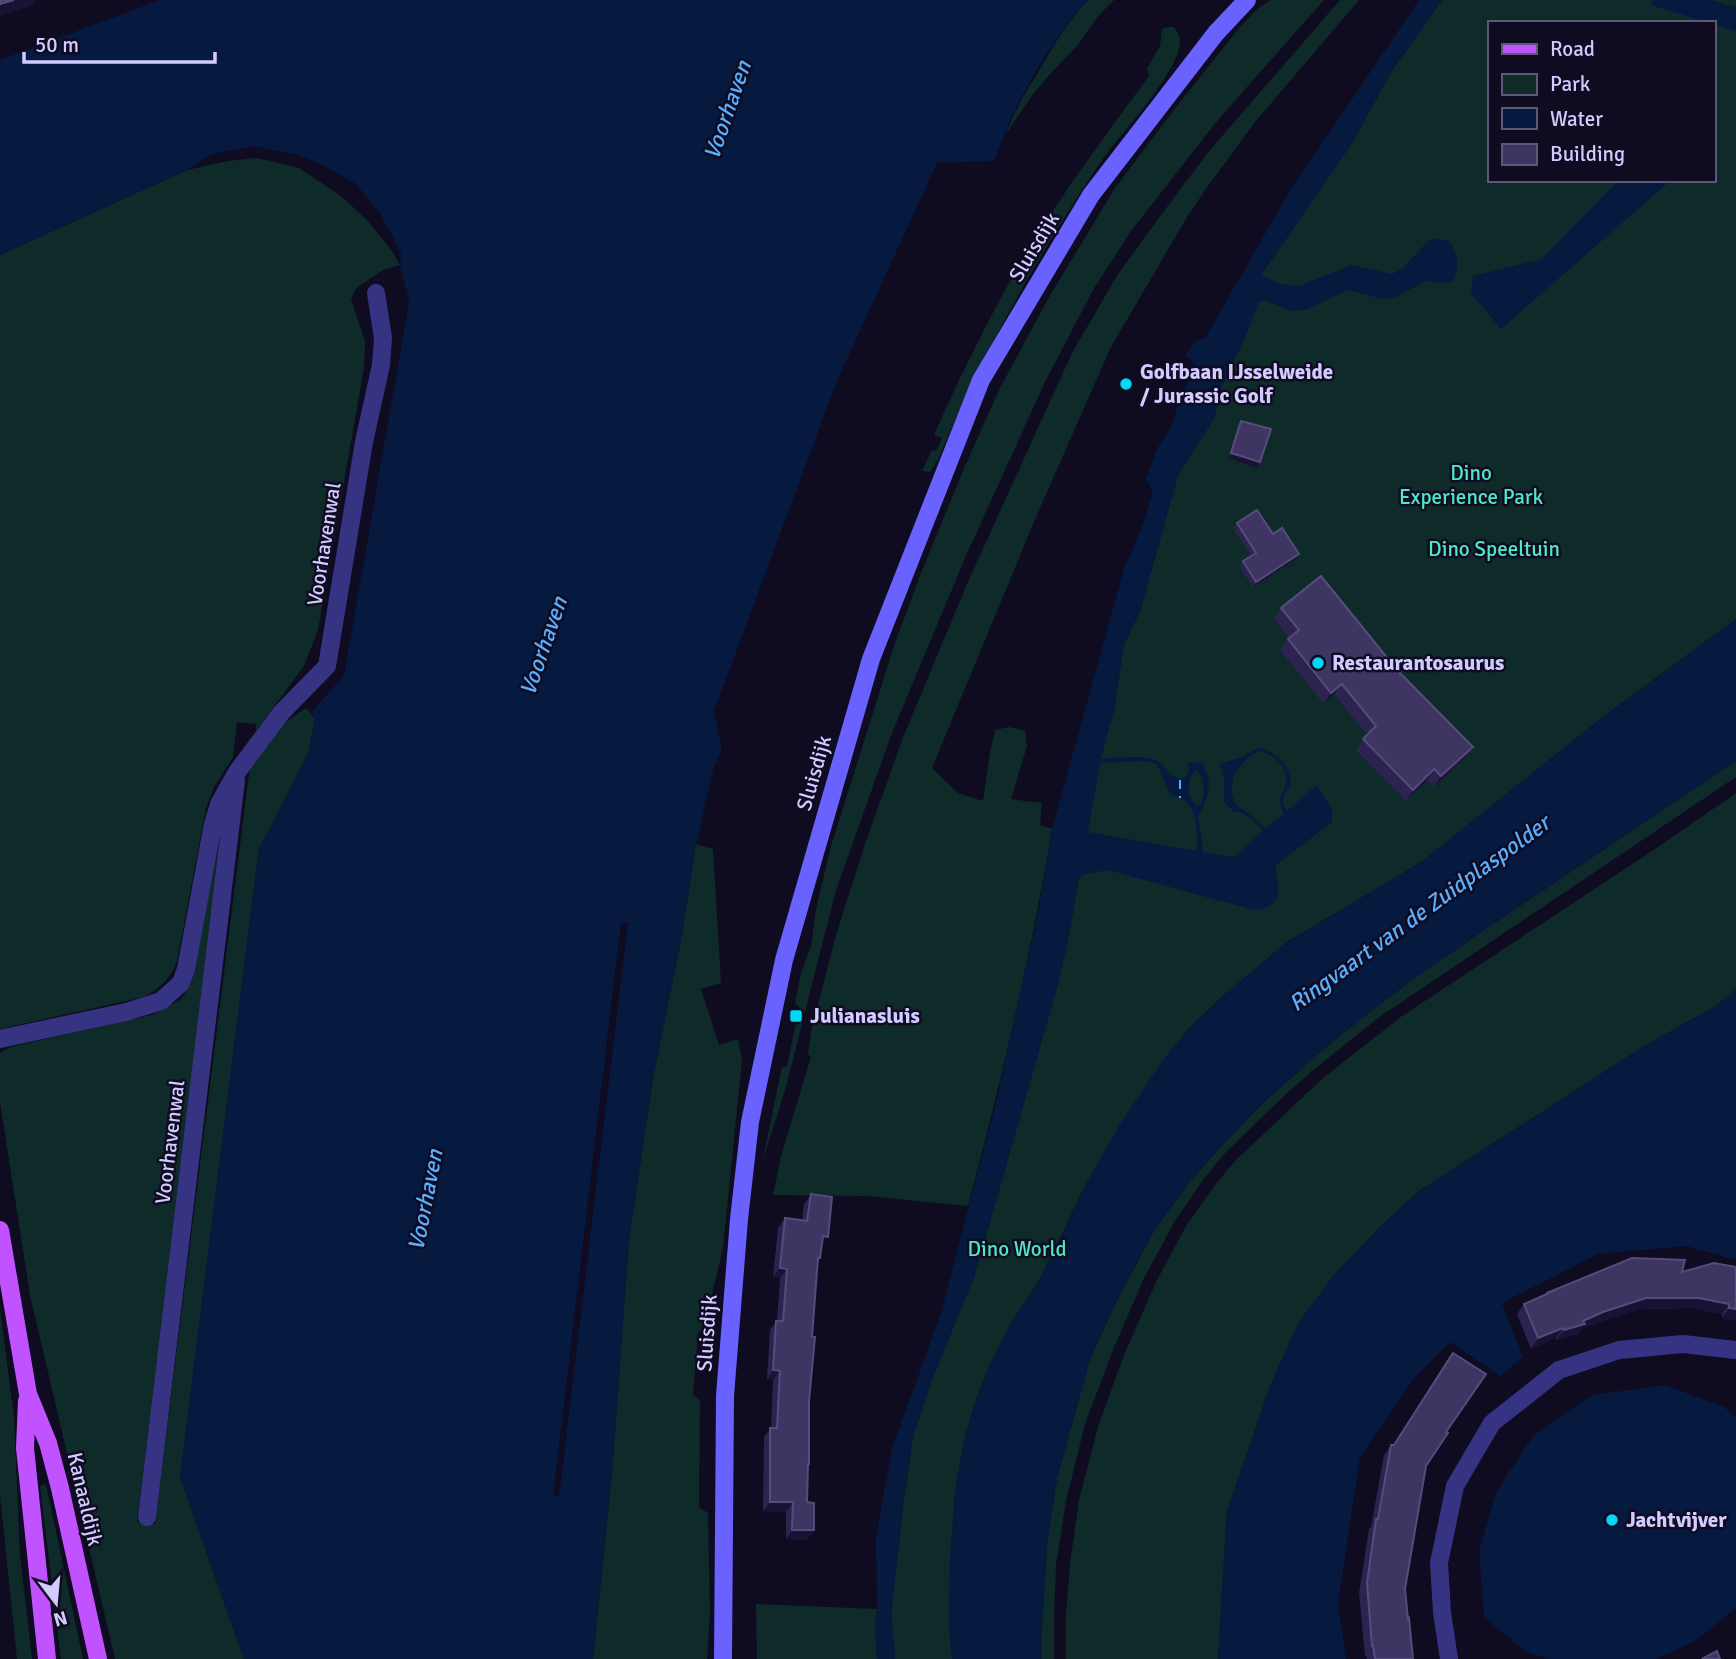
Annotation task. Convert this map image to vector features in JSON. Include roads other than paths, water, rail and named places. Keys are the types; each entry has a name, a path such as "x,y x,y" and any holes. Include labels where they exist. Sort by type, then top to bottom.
{"main road":[{"name":"Kanaaldijk","path":"0,1230 28,1394 48,1443 60,1488 98,1659"},
{"name":"Kanaaldijk","path":"28,1394 25,1448 47,1659"}],"street":[{"name":"Sluisdijk","path":"722,1658 725,1396 739,1219 750,1122 784,960 871,659 981,380 1091,195 1216,33 1247,0"},
{"name":"Voorhavenwal","path":"0,1039 127,1012 161,1001 181,983 219,804 237,772 281,713 327,666 364,442 381,365 383,338 376,293"},
{"name":"Voorhavenwal","path":"147,1517 237,772"},
{"path":"1449,1659 1439,1563 1455,1486 1492,1423 1559,1370 1619,1350 1684,1344 1736,1350"}],"water":[{"name":"Voorhaven","path":"160,0 1088,0 1057,38 1022,96 994,161 937,163 837,381 714,711 722,750 714,767 696,844 681,939 653,1078 629,1239 612,1472 593,1659 244,1659 180,1477 259,849 308,754 315,719 311,712 344,676 409,302 400,265 401,253 380,213 355,183 299,155 253,146 212,154 187,170 0,255 0,60"},
{"path":"1419,0 1442,0 1391,72 1352,143 1261,275 1280,284 1299,286 1352,265 1392,274 1403,268 1430,239 1448,240 1452,245 1457,259 1454,280 1445,283 1426,281 1395,297 1383,299 1347,290 1308,309 1292,311 1264,300 1258,303 1221,388 1214,418 1178,475 1140,611 1124,644 1114,709 1101,758 1148,758 1157,761 1178,779 1185,778 1187,762 1202,763 1209,785 1198,818 1203,852 1234,857 1263,831 1250,818 1233,811 1224,802 1224,780 1220,764 1258,748 1277,756 1286,767 1290,784 1283,799 1287,811 1317,785 1332,810 1332,822 1275,866 1277,896 1275,901 1264,908 1254,910 1108,870 1078,878 1058,984 974,1277 931,1382 913,1437 891,1613 895,1659 877,1659 876,1538 892,1448 941,1313 996,1102 1039,908 1052,829 1124,569 1143,524 1153,491 1146,479 1158,447 1170,428 1194,364 1185,355 1196,340 1205,338 1289,192","holes":["1259,751 1279,761 1285,770 1286,782 1280,799 1284,814 1265,829 1235,804 1232,793 1235,773 1248,757","1147,761 1157,764 1170,794 1181,798 1190,807 1197,829 1197,851 1088,832 1100,763","1198,771 1204,791 1198,806 1191,799 1188,790 1191,776"]},
{"path":"1652,0 1711,0 1736,7 1736,31 1715,25 1715,21 1703,21 1651,5"},
{"path":"1617,182 1669,182 1501,329 1471,293 1473,276 1542,259"},
{"name":"Ringvaart van de Zuidplaspolder","path":"1736,619 1736,761 1487,928 1362,1018 1264,1102 1191,1180 1155,1229 1115,1303 1090,1359 1057,1478 1047,1543 1042,1659 952,1659 949,1625 950,1558 955,1491 975,1402 991,1362 1010,1325 1041,1277 1086,1184 1120,1124 1163,1060 1187,1030 1287,942 1425,859 1604,716"},
{"path":"1736,990 1736,1260 1686,1246 1598,1254 1502,1303 1523,1357 1500,1376 1450,1342 1412,1381 1360,1457 1338,1604 1346,1659 1218,1659 1227,1511 1271,1384 1299,1322 1335,1274 1419,1191 1646,1045 1716,1006"},
{"name":"Jachtvijver","path":"1665,1385 1724,1407 1736,1417 1736,1608 1694,1642 1655,1659 1549,1659 1526,1652 1484,1617 1479,1550 1497,1490 1534,1435 1593,1395"}],"place":[{"name":"Golfbaan IJsselweide / Jurassic Golf","path":"1126,384"},
{"name":"Restaurantosaurus","path":"1318,663"},
{"name":"Julianasluis","path":"796,1016"},
{"name":"Jachtvijver","path":"1612,1520"}],"park label":[{"name":"Dino Experience Park","path":"1471,485"},
{"name":"Dino Speeltuin","path":"1494,549"},
{"name":"Dino World","path":"1017,1249"}]}
